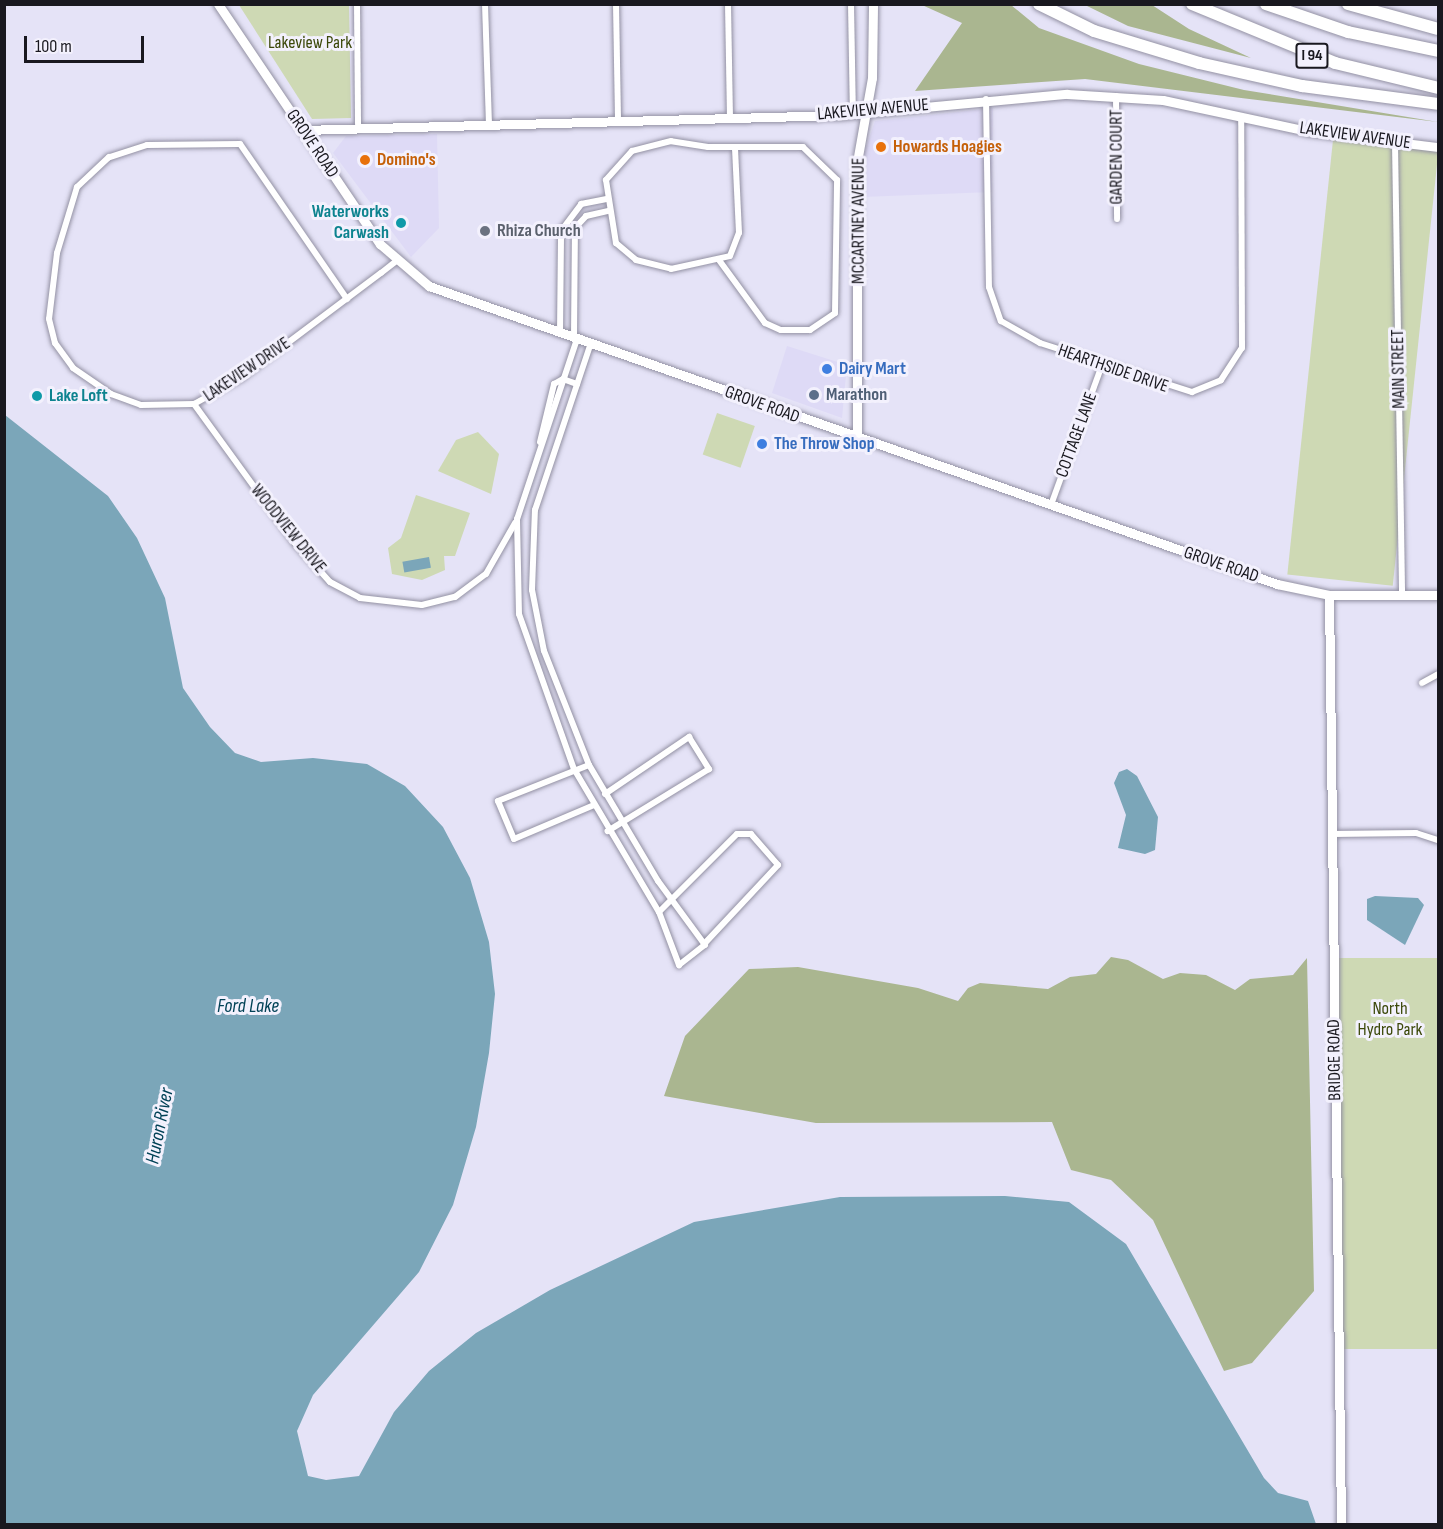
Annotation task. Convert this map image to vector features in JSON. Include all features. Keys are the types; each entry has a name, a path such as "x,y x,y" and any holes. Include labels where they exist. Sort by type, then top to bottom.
{"highway":[{"path":"1039,4 1094,31 1199,63 1302,86 1438,104"},
{"name":"I 94","path":"1192,4 1335,63 1438,88"},
{"name":"I 94","path":"1266,4 1348,32 1438,51"},
{"path":"1348,4 1438,29"}],"street":[{"name":"GROVE ROAD","path":"218,4 395,262 449,294 1240,572 1329,595 1438,595"},
{"path":"357,4 358,128"},
{"path":"485,4 489,124"},
{"path":"616,4 618,121"},
{"path":"728,4 730,118"},
{"path":"850,4 853,114"},
{"name":"MCCARTNEY AVENUE","path":"857,439 857,162 872,78 873,4"},
{"name":"LAKEVIEW AVENUE","path":"303,129 864,114 986,99 1116,95 1395,143 1438,147"},
{"name":"GARDEN COURT","path":"1116,95 1117,219"},
{"name":"HEARTHSIDE DRIVE","path":"986,99 993,306 1015,332 1102,365 1192,392 1221,380 1237,360 1244,308 1241,117"},
{"path":"719,260 743,297 773,327 810,330 835,312 837,180 803,147 735,148 671,141 632,151 606,180 608,211 616,243 636,260 671,268 719,260 732,254 739,233 735,148"},
{"name":"MAIN STREET","path":"1395,143 1402,595"},
{"name":"LAKEVIEW DRIVE","path":"240,144 347,298 241,378 194,405 141,405 111,394 73,368 56,343 48,297 68,208 77,187 108,157 147,145 240,144"},
{"path":"560,333 561,231 581,204 607,199"},
{"path":"608,211 586,216 575,228 575,338 517,519 514,571 530,654 574,769 608,831 659,912 679,965 696,957 704,944 775,869 776,857 742,831 672,902 659,912"},
{"path":"347,298 395,262"},
{"path":"591,343 539,494 530,567 544,651 589,765 622,825 672,902 704,944"},
{"name":"COTTAGE LANE","path":"1051,504 1102,365"},
{"path":"540,446 554,384 563,379 578,384"},
{"name":"WOODVIEW DRIVE","path":"194,405 295,543 330,582 360,598 422,605 455,597 486,574 517,519"},
{"path":"546,430 559,435"},
{"path":"526,491 539,494"},
{"path":"514,571 530,567"},
{"name":"BRIDGE ROAD","path":"1329,595 1341,1524"},
{"path":"530,654 544,651"},
{"path":"1422,683 1438,674"},
{"path":"605,794 689,737 709,769 622,825 608,831"},
{"path":"589,765 498,801 514,839 594,805"},
{"path":"1332,834 1416,833 1438,840"}],"shaded area":[{"path":"993,108 992,192 862,197 863,157 875,121"},
{"path":"437,134 439,228 411,257 333,153 346,136"},
{"path":"787,346 847,365 842,418 772,393"}],"green space":[{"name":"Lakeview Park","path":"239,5 349,5 351,118 312,119"},
{"path":"922,5 1011,5 1039,28 1139,64 1244,90 1438,122 1085,79 915,91 962,23"},
{"path":"1085,5 1152,5 1189,29 1251,58 1128,26"},
{"path":"1333,140 1438,151 1393,586 1287,575"},
{"path":"717,413 755,426 740,468 703,455"},
{"path":"478,432 499,454 491,494 438,471 456,440"},
{"path":"416,495 470,513 455,556 444,556 445,570 422,580 392,574 388,548 401,538"},
{"path":"1111,957 1128,960 1163,979 1180,973 1206,975 1235,990 1250,979 1293,975 1307,958 1314,1291 1252,1363 1224,1371 1153,1220 1111,1180 1071,1170 1052,1122 816,1123 664,1096 685,1036 749,969 798,967 918,988 958,1001 968,988 980,983 1048,989 1070,977 1096,974"},
{"name":"North Hydro Park","path":"1339,958 1438,958 1438,1349 1339,1349"}],"water":[{"name":"Ford Lake","path":"5,415 108,496 137,538 165,598 183,688 210,727 235,753 261,762 313,758 367,764 405,786 443,827 470,878 489,942 495,994 489,1053 476,1127 453,1205 419,1272 313,1395 297,1431 308,1476 326,1480 359,1476 394,1412 429,1371 476,1333 550,1290 694,1222 840,1197 1005,1196 1069,1202 1126,1244 1264,1478 1278,1493 1308,1501 1316,1524 5,1524"},
{"path":"429,557 431,568 404,573 402,562"},
{"path":"1127,769 1137,776 1158,817 1155,850 1145,854 1118,848 1126,815 1114,783 1119,772"},
{"path":"1375,896 1418,898 1424,905 1405,945 1367,920 1367,899"}],"place":[{"name":"Howards Hoagies","path":"881,147"},
{"name":"Domino's","path":"365,160"},
{"name":"Waterworks Carwash","path":"401,223"},
{"name":"Rhiza Church","path":"485,231"},
{"name":"Dairy Mart","path":"827,369"},
{"name":"Marathon","path":"814,395"},
{"name":"Lake Loft","path":"37,396"},
{"name":"The Throw Shop","path":"762,444"}],"water label":[{"name":"Huron River","path":"160,1126"}]}
